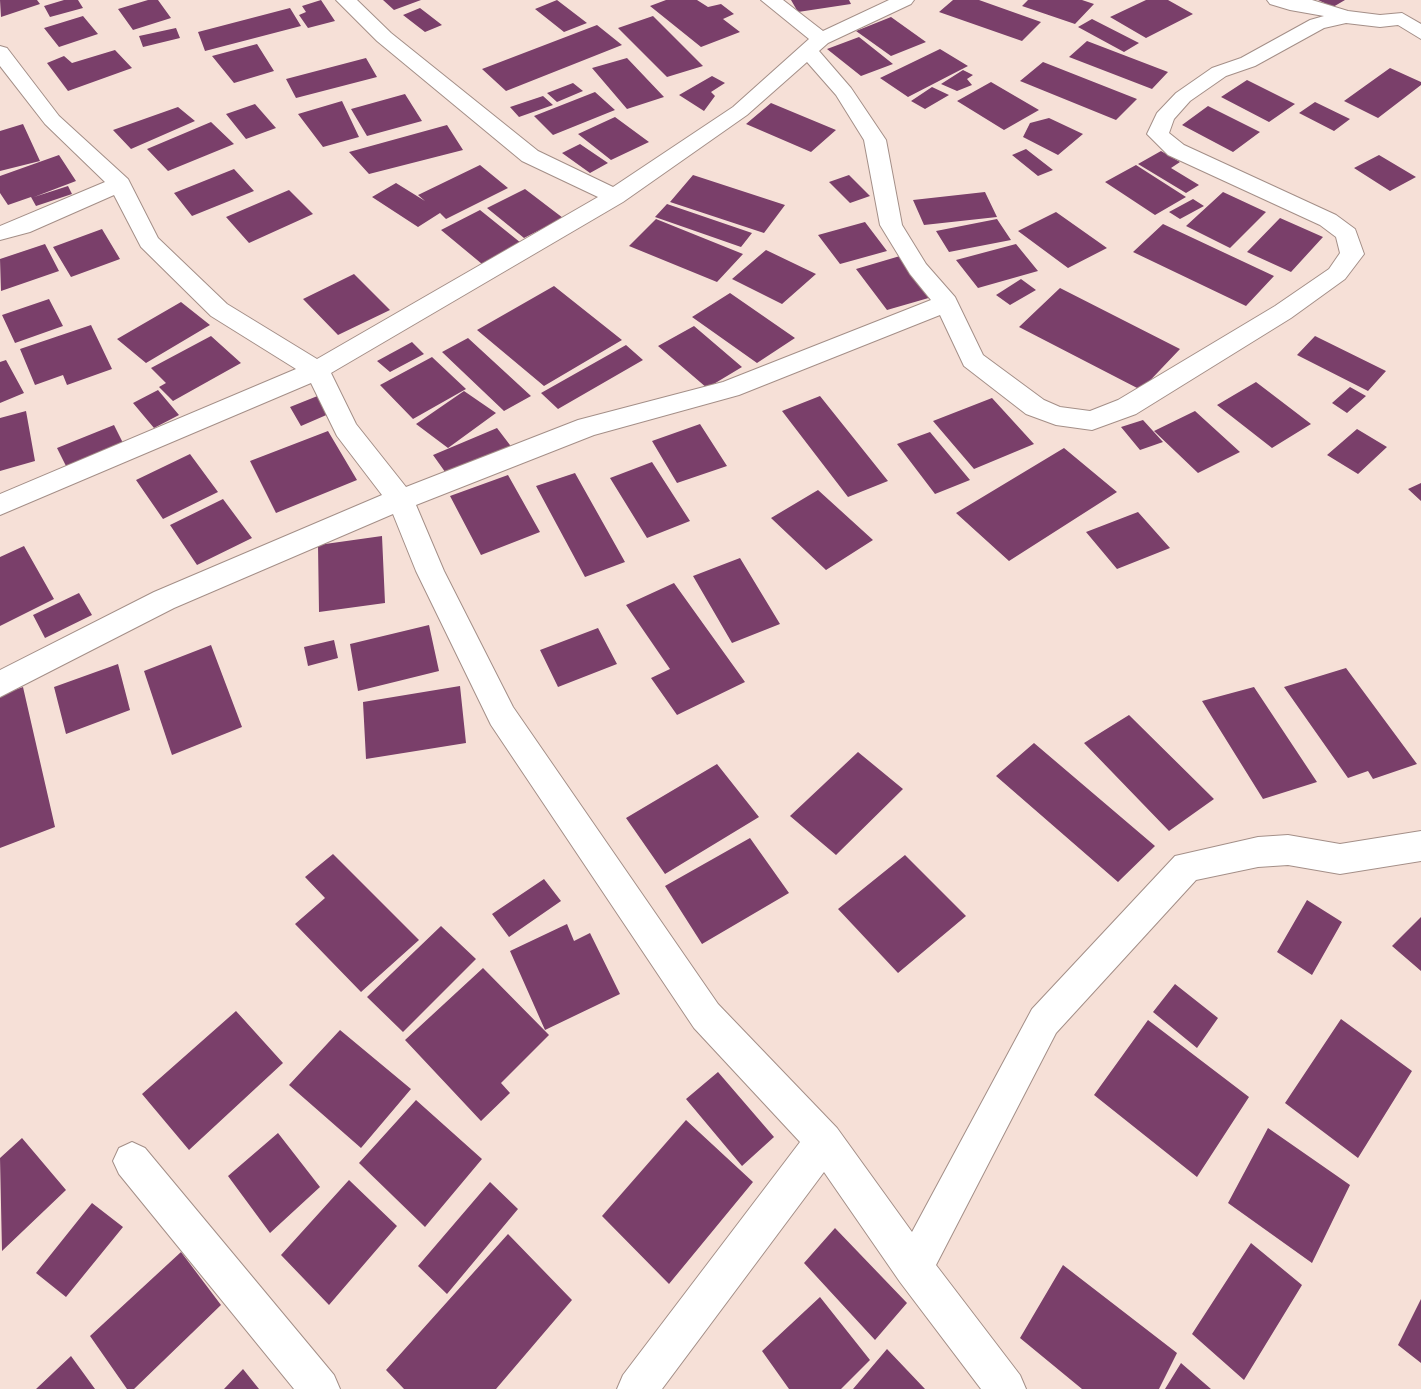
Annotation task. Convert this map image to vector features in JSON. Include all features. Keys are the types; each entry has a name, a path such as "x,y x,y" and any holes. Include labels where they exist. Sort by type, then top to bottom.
{"street":[{"path":"346,0 384,38 530,156 615,197"},
{"path":"771,0 814,44 875,140 891,225 918,269 947,303 973,360 1035,407 1056,416 1092,421 1137,401 1283,312 1337,274 1352,254 1347,234 1328,220 1176,150 1158,134 1164,117 1183,97 1219,72 1248,62 1317,24 1347,17"},
{"path":"0,505 316,370 615,197 740,111 814,44 904,0"},
{"path":"1277,0 1297,6 1312,6 1347,17 1380,21 1402,19 1421,7"},
{"path":"1297,6 1317,24"},
{"path":"1402,19 1421,33"},
{"path":"0,52 52,120 120,184 149,242 219,310 316,370 346,429 400,500 430,571 502,716 706,1016 824,1141 914,1268 1006,1389"},
{"path":"0,233 22,227 120,184"},
{"path":"0,684 164,600 400,500 421,494 455,478 587,427 730,389 947,303"},
{"path":"914,1268 1044,1021 1187,867 1258,852 1288,849 1341,859 1421,846"},
{"path":"637,1389 824,1141"},
{"path":"132,1161 320,1389"}],"building":[{"path":"0,0 37,0 40,4 1,17"},
{"path":"64,0 78,0 83,8 50,17 44,6"},
{"path":"148,0 158,0 171,18 133,30 118,9"},
{"path":"321,0 335,21 308,28 299,15 306,12 302,6"},
{"path":"383,0 421,0 394,10"},
{"path":"557,0 587,23 564,32 535,9"},
{"path":"666,0 697,0 708,7 721,4 734,14 723,19 740,32 701,47 650,6"},
{"path":"791,0 849,0 851,4 798,12"},
{"path":"953,0 979,0 1041,22 1022,41 939,12"},
{"path":"1028,0 1082,0 1094,4 1075,24 1022,6"},
{"path":"1146,0 1168,0 1193,14 1146,38 1110,17"},
{"path":"1318,0 1345,0 1333,7"},
{"path":"290,8 301,26 205,51 198,32"},
{"path":"420,8 442,25 425,32 403,15"},
{"path":"83,16 98,34 59,47 44,28"},
{"path":"653,16 703,66 667,77 618,28"},
{"path":"891,17 926,42 891,56 856,31"},
{"path":"1092,19 1139,43 1124,52 1078,27"},
{"path":"597,25 622,45 506,91 482,69"},
{"path":"176,28 180,38 143,47 139,36"},
{"path":"859,37 893,64 861,76 827,49"},
{"path":"1087,41 1168,72 1152,89 1069,57"},
{"path":"257,44 274,71 234,83 212,56"},
{"path":"940,49 968,66 908,97 880,78"},
{"path":"115,50 132,68 68,91 47,63 64,56 72,63"},
{"path":"366,58 377,77 296,98 286,79"},
{"path":"627,58 664,97 627,109 592,68"},
{"path":"1043,62 1137,99 1116,120 1020,81"},
{"path":"1390,68 1421,82 1421,85 1378,118 1344,101"},
{"path":"963,70 973,75 967,79 972,85 957,91 941,84"},
{"path":"712,76 725,83 711,92 715,96 704,111 679,95"},
{"path":"1247,80 1295,104 1269,122 1221,97"},
{"path":"991,82 1039,110 1004,130 957,101"},
{"path":"573,83 583,91 557,102 547,93"},
{"path":"932,87 949,95 925,109 911,101"},
{"path":"595,92 615,110 553,135 534,116"},
{"path":"405,94 422,121 367,136 351,109"},
{"path":"543,96 553,105 519,117 510,107"},
{"path":"342,101 359,137 323,147 298,114"},
{"path":"1315,102 1350,119 1334,131 1299,113"},
{"path":"771,103 836,130 811,152 746,124"},
{"path":"255,104 276,128 246,139 226,114"},
{"path":"1208,106 1260,132 1233,152 1182,125"},
{"path":"178,107 195,121 131,149 113,130"},
{"path":"615,117 649,142 611,160 578,134"},
{"path":"1049,118 1083,134 1058,155 1023,137 1030,123"},
{"path":"211,122 234,144 168,171 147,149"},
{"path":"23,124 40,161 0,171 0,131"},
{"path":"447,125 463,150 369,174 349,152"},
{"path":"580,144 608,163 590,173 562,153"},
{"path":"1026,149 1053,170 1038,176 1012,155"},
{"path":"1161,151 1180,162 1171,168 1199,185 1186,193 1138,164"},
{"path":"59,155 76,181 34,197 68,186 72,194 36,206 31,197 8,205 0,193 0,176"},
{"path":"1379,155 1416,177 1390,191 1354,168"},
{"path":"480,165 508,188 446,219 440,213 418,227 372,197 396,183 425,201 418,195"},
{"path":"1136,165 1186,197 1155,215 1105,182"},
{"path":"234,169 254,191 192,216 174,193"},
{"path":"693,175 785,205 764,233 670,202"},
{"path":"849,175 870,196 850,203 829,182"},
{"path":"525,189 563,218 524,238 487,208"},
{"path":"289,190 313,214 249,243 226,217"},
{"path":"985,192 997,217 924,225 913,200"},
{"path":"1223,192 1266,212 1230,248 1186,226"},
{"path":"1193,199 1204,206 1180,219 1169,212"},
{"path":"667,204 752,233 741,247 655,217"},
{"path":"480,210 521,243 482,264 441,230"},
{"path":"1056,212 1107,248 1068,268 1018,231"},
{"path":"1280,218 1323,237 1291,272 1247,252"},
{"path":"656,219 743,254 717,282 629,246"},
{"path":"997,219 1011,240 949,252 936,231"},
{"path":"865,222 887,251 840,264 818,235"},
{"path":"1163,224 1274,276 1246,306 1133,252"},
{"path":"102,229 120,259 71,277 53,247"},
{"path":"45,244 59,271 1,291 0,259"},
{"path":"1016,244 1038,271 978,288 956,260"},
{"path":"766,250 816,274 782,304 732,279"},
{"path":"900,256 932,297 887,310 856,269"},
{"path":"354,274 390,310 338,335 303,299"},
{"path":"1021,279 1036,290 1010,305 996,295"},
{"path":"554,286 622,340 544,386 477,330"},
{"path":"1060,288 1180,349 1141,390 1019,327"},
{"path":"730,293 795,338 757,363 692,317"},
{"path":"49,299 63,326 15,343 2,315"},
{"path":"181,302 210,325 146,363 117,339"},
{"path":"91,325 112,369 67,385 63,375 35,385 20,349"},
{"path":"694,326 742,367 707,388 658,346"},
{"path":"211,336 241,363 173,401 159,387 166,383 151,368"},
{"path":"1315,336 1386,371 1368,391 1297,355"},
{"path":"468,338 531,396 504,411 442,352"},
{"path":"412,342 424,354 390,372 377,361"},
{"path":"626,345 643,360 558,409 541,393"},
{"path":"432,357 466,389 413,419 380,385"},
{"path":"6,360 24,393 0,403 0,362"},
{"path":"1256,382 1311,424 1272,448 1217,405"},
{"path":"1350,387 1366,396 1347,413 1332,403"},
{"path":"158,390 179,415 154,428 133,403"},
{"path":"464,391 496,413 448,448 416,424"},
{"path":"320,395 331,413 301,426 290,407"},
{"path":"820,396 888,481 848,497 782,411"},
{"path":"992,398 1034,444 974,469 933,421"},
{"path":"26,411 35,461 0,471 0,418"},
{"path":"1195,411 1240,452 1198,473 1154,431"},
{"path":"1143,420 1163,442 1140,450 1121,427"},
{"path":"700,424 727,466 677,483 652,441"},
{"path":"114,425 123,443 66,466 57,448"},
{"path":"497,428 513,449 448,476 433,455"},
{"path":"1357,429 1387,447 1358,474 1327,455"},
{"path":"328,431 357,480 276,513 250,461"},
{"path":"930,432 970,480 935,494 897,444"},
{"path":"1064,448 1117,492 1009,561 956,513"},
{"path":"190,454 218,492 163,519 136,480"},
{"path":"652,462 690,521 647,538 610,478"},
{"path":"575,473 625,562 585,577 536,486"},
{"path":"508,475 540,532 481,555 450,496"},
{"path":"1421,483 1421,501 1408,489"},
{"path":"818,490 873,540 826,570 771,518"},
{"path":"223,499 252,538 197,565 170,525"},
{"path":"1138,512 1170,548 1117,569 1086,532"},
{"path":"382,536 385,603 319,612 318,545"},
{"path":"24,546 54,599 0,626 0,557"},
{"path":"740,558 780,624 732,643 693,576"},
{"path":"674,583 745,682 677,715 651,678 670,669 626,605"},
{"path":"79,593 92,615 45,638 33,615"},
{"path":"429,625 439,671 358,691 350,644"},
{"path":"598,628 617,664 558,687 540,650"},
{"path":"334,640 338,658 308,666 304,647"},
{"path":"211,645 242,727 172,755 144,671"},
{"path":"118,664 130,710 66,734 54,687"},
{"path":"1346,668 1417,764 1373,779 1368,771 1348,778 1284,687"},
{"path":"460,686 466,743 366,759 363,702"},
{"path":"23,687 55,827 0,848 0,695"},
{"path":"1254,687 1317,782 1263,799 1202,701"},
{"path":"1129,715 1214,799 1169,831 1084,743"},
{"path":"1034,743 1155,846 1118,882 996,776"},
{"path":"858,752 903,789 836,855 790,816"},
{"path":"717,764 759,817 665,874 626,818"},
{"path":"750,838 789,893 702,944 665,886"},
{"path":"333,854 419,940 361,992 295,924 325,898 305,877"},
{"path":"905,855 966,916 898,973 838,909"},
{"path":"544,879 561,901 509,937 492,914"},
{"path":"1307,900 1342,922 1312,975 1277,952"},
{"path":"1421,917 1421,971 1392,946"},
{"path":"567,924 574,941 590,933 620,994 545,1030 510,951"},
{"path":"441,926 476,959 403,1032 367,997"},
{"path":"483,968 549,1035 501,1083 510,1093 481,1121 405,1040"},
{"path":"1175,984 1218,1018 1197,1048 1153,1012"},
{"path":"236,1011 283,1063 189,1150 142,1094"},
{"path":"1341,1019 1412,1071 1358,1158 1285,1103"},
{"path":"1148,1020 1249,1097 1197,1177 1094,1095"},
{"path":"340,1030 411,1089 361,1148 289,1085"},
{"path":"718,1072 774,1137 742,1166 686,1099"},
{"path":"416,1100 482,1159 425,1227 359,1163"},
{"path":"686,1120 753,1182 669,1284 602,1216"},
{"path":"1268,1128 1350,1185 1312,1263 1228,1203"},
{"path":"278,1133 320,1187 270,1233 228,1176"},
{"path":"22,1138 66,1190 2,1251 0,1158"},
{"path":"349,1180 397,1226 329,1305 281,1255"},
{"path":"490,1182 518,1209 447,1294 418,1266"},
{"path":"92,1203 123,1227 66,1297 36,1273"},
{"path":"835,1228 907,1303 875,1340 804,1263"},
{"path":"508,1234 572,1300 496,1389 404,1389 386,1370"},
{"path":"1251,1243 1302,1285 1244,1380 1192,1334"},
{"path":"181,1252 221,1305 134,1389 127,1389 90,1336"},
{"path":"1063,1265 1177,1353 1159,1389 1082,1389 1020,1338"},
{"path":"820,1297 870,1360 841,1389 789,1389 762,1351"},
{"path":"1421,1299 1421,1363 1398,1345"},
{"path":"887,1349 925,1389 853,1389"},
{"path":"71,1356 95,1389 36,1389"},
{"path":"1181,1363 1211,1389 1165,1389"},
{"path":"243,1369 259,1389 224,1389"}]}
